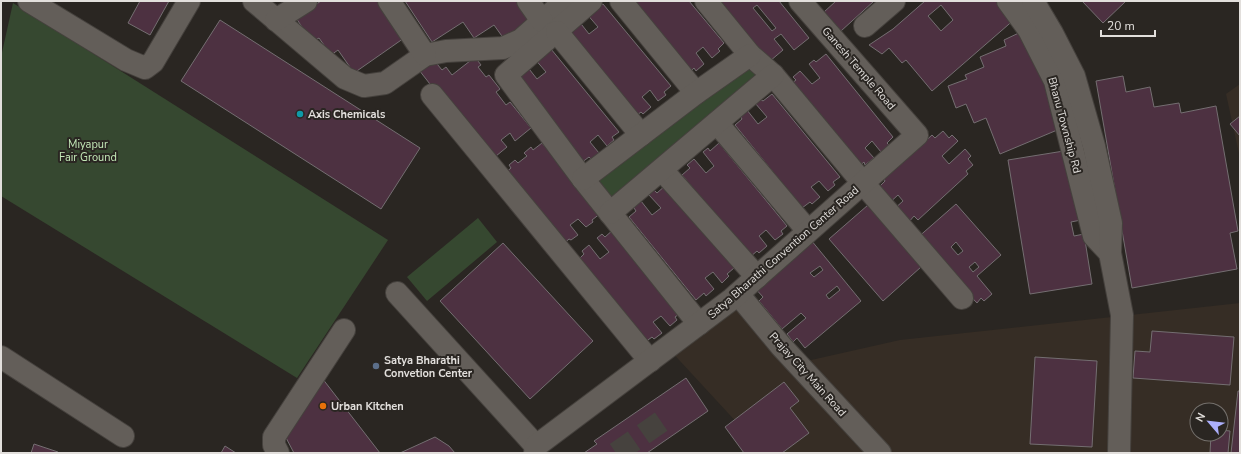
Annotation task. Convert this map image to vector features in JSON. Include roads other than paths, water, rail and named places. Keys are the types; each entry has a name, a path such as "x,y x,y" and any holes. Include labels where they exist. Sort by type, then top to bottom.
{"street":[{"path":"29,1 134,65 145,68 153,62 189,1"},
{"path":"264,7 306,1"},
{"path":"389,1 425,55"},
{"path":"528,1 641,135"},
{"path":"565,1 550,26 506,75 583,179 699,324"},
{"path":"264,7 345,78 364,86 385,83 425,55 446,51 503,48 550,26 591,1"},
{"path":"621,1 696,93"},
{"path":"706,1 750,54 772,76 962,298"},
{"name":"Ganesh Temple Road","path":"800,1 918,135"},
{"path":"865,26 894,1"},
{"name":"Bhanu Township Rd","path":"1020,3 1052,33 1074,76 1094,146 1111,223 1110,253 1122,314 1119,453"},
{"path":"583,179 750,54"},
{"path":"610,213 772,76"},
{"path":"432,95 650,361"},
{"path":"716,123 808,231"},
{"name":"Satya Bharathi Convention Center Road","path":"535,450 738,294 918,135"},
{"path":"662,170 757,277"},
{"path":"397,293 535,450"},
{"name":"Prajay City Main Road","path":"738,294 786,351 880,453"},
{"path":"278,453 274,446 274,437 344,330"},
{"path":"1,357 123,436"}],"tunnel":[{"path":"616,453 665,419"}],"place":[{"name":"Axis Chemicals","path":"300,114"},
{"name":"Satya Bharathi Convetion Center","path":"376,366"},
{"name":"Urban Kitchen","path":"323,406"}],"park label":[{"name":"Miyapur Fair Ground","path":"88,150"}]}
